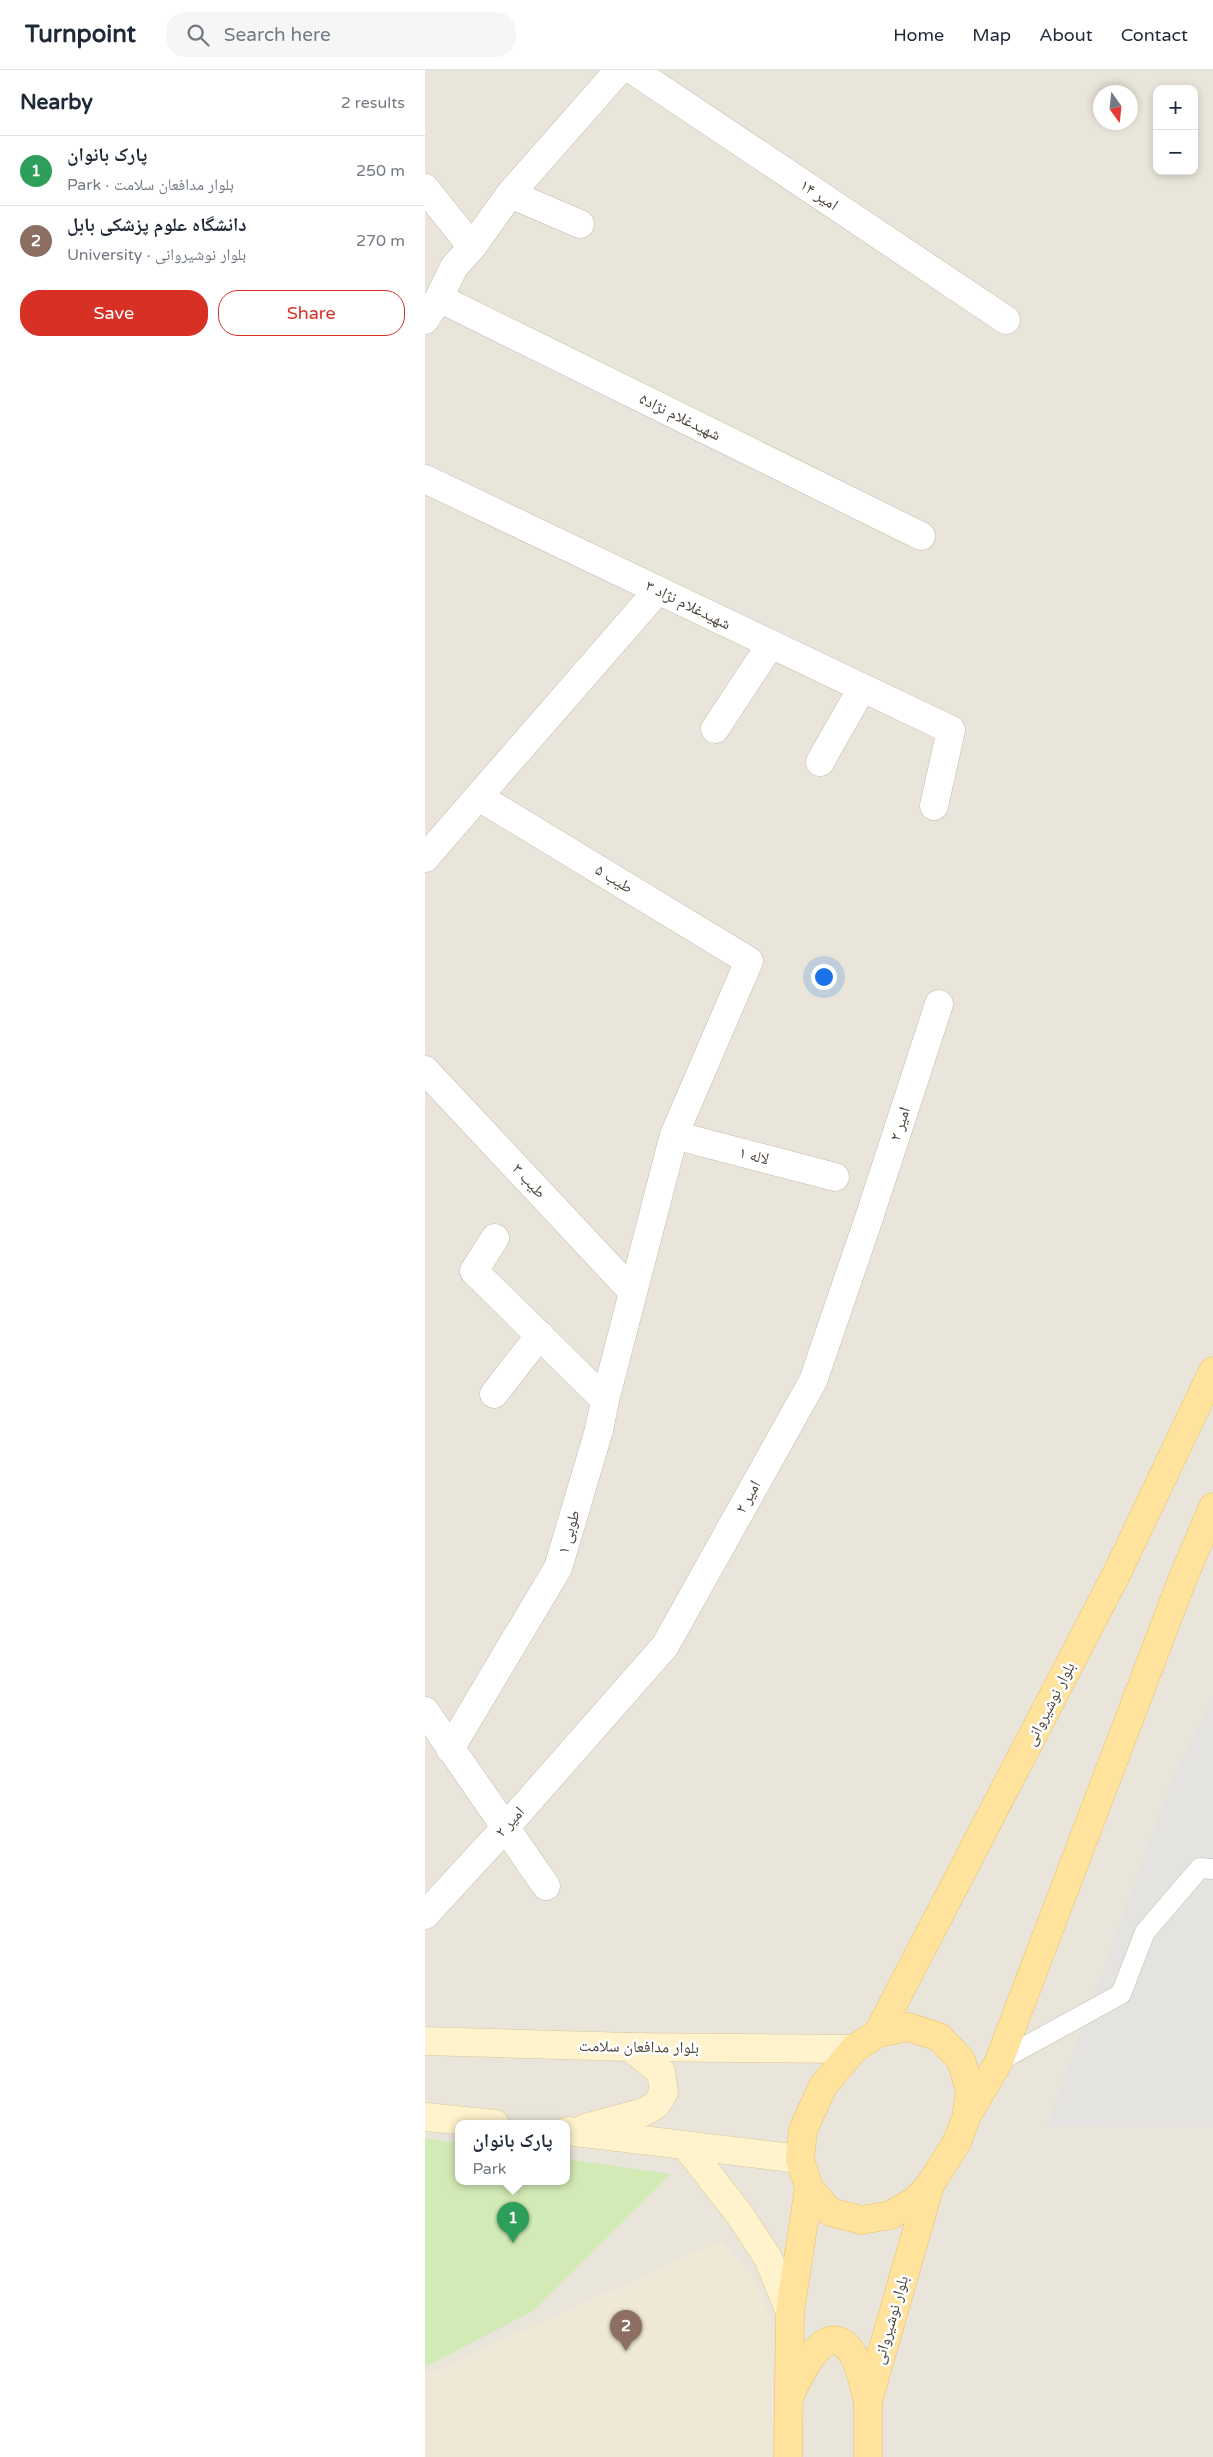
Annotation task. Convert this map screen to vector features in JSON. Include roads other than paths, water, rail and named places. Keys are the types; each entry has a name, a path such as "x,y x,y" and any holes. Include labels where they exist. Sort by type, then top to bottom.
{"main road":[{"name":"بلوار نوشیروانی","path":"878,2033 1118,1571 1213,1372"},
{"path":"966,2118 970,2090 961,2060 939,2036 908,2028 878,2033 854,2049 823,2086 812,2106 803,2130 800,2158 809,2188 830,2212 861,2220 891,2215 916,2200 930,2185 957,2142 966,2118 999,2061 1181,1583 1213,1507"},
{"name":"بلوار مدافعان سلامت","path":"425,2041 630,2047 854,2049"},
{"path":"570,2131 615,2120 656,2105 664,2092 661,2072 630,2047"},
{"path":"425,2117 455,2120"},
{"path":"570,2132 800,2158"},
{"path":"686,2146 740,2215 768,2258 790,2312"},
{"name":"بلوار نوشیروانی","path":"868,2457 868,2401 930,2185"},
{"path":"788,2457 790,2312 809,2188"},
{"path":"789,2397 807,2362 821,2344 833,2341 844,2345 854,2357 868,2401"}],"street":[{"path":"432,309 454,267 472,247 510,194 619,70"},
{"name":"امیر ۱۴","path":"633,70 1006,320"},
{"path":"425,188 472,247"},
{"path":"510,194 580,224"},
{"name":"شهیدغلام نژاد۵","path":"432,309 921,536"},
{"name":"شهیدغلام نژاد ۳","path":"425,479 951,730 934,806"},
{"path":"425,858 658,590"},
{"path":"715,729 771,644"},
{"path":"820,762 862,688"},
{"name":"طیب ۵","path":"479,797 749,961"},
{"name":"طوبی ۱","path":"450,1749 558,1568 599,1430 632,1292 674,1135 749,961"},
{"name":"امیر ۲","path":"425,1915 505,1828 665,1646 813,1381 939,1004"},
{"name":"طیب ۳","path":"425,1070 632,1292"},
{"name":"لاله ۱","path":"674,1135 835,1177"},
{"path":"495,1238 474,1271 605,1400"},
{"path":"494,1394 540,1335"},
{"path":"425,1711 546,1886"}],"lane":[{"path":"999,2061 1121,1994 1145,1932 1200,1868 1213,1869"}],"place":[{"name":"پارک بانوان","path":"513,2243"},
{"name":"دانشگاه علوم پزشکی بابل","path":"626,2351"}]}
